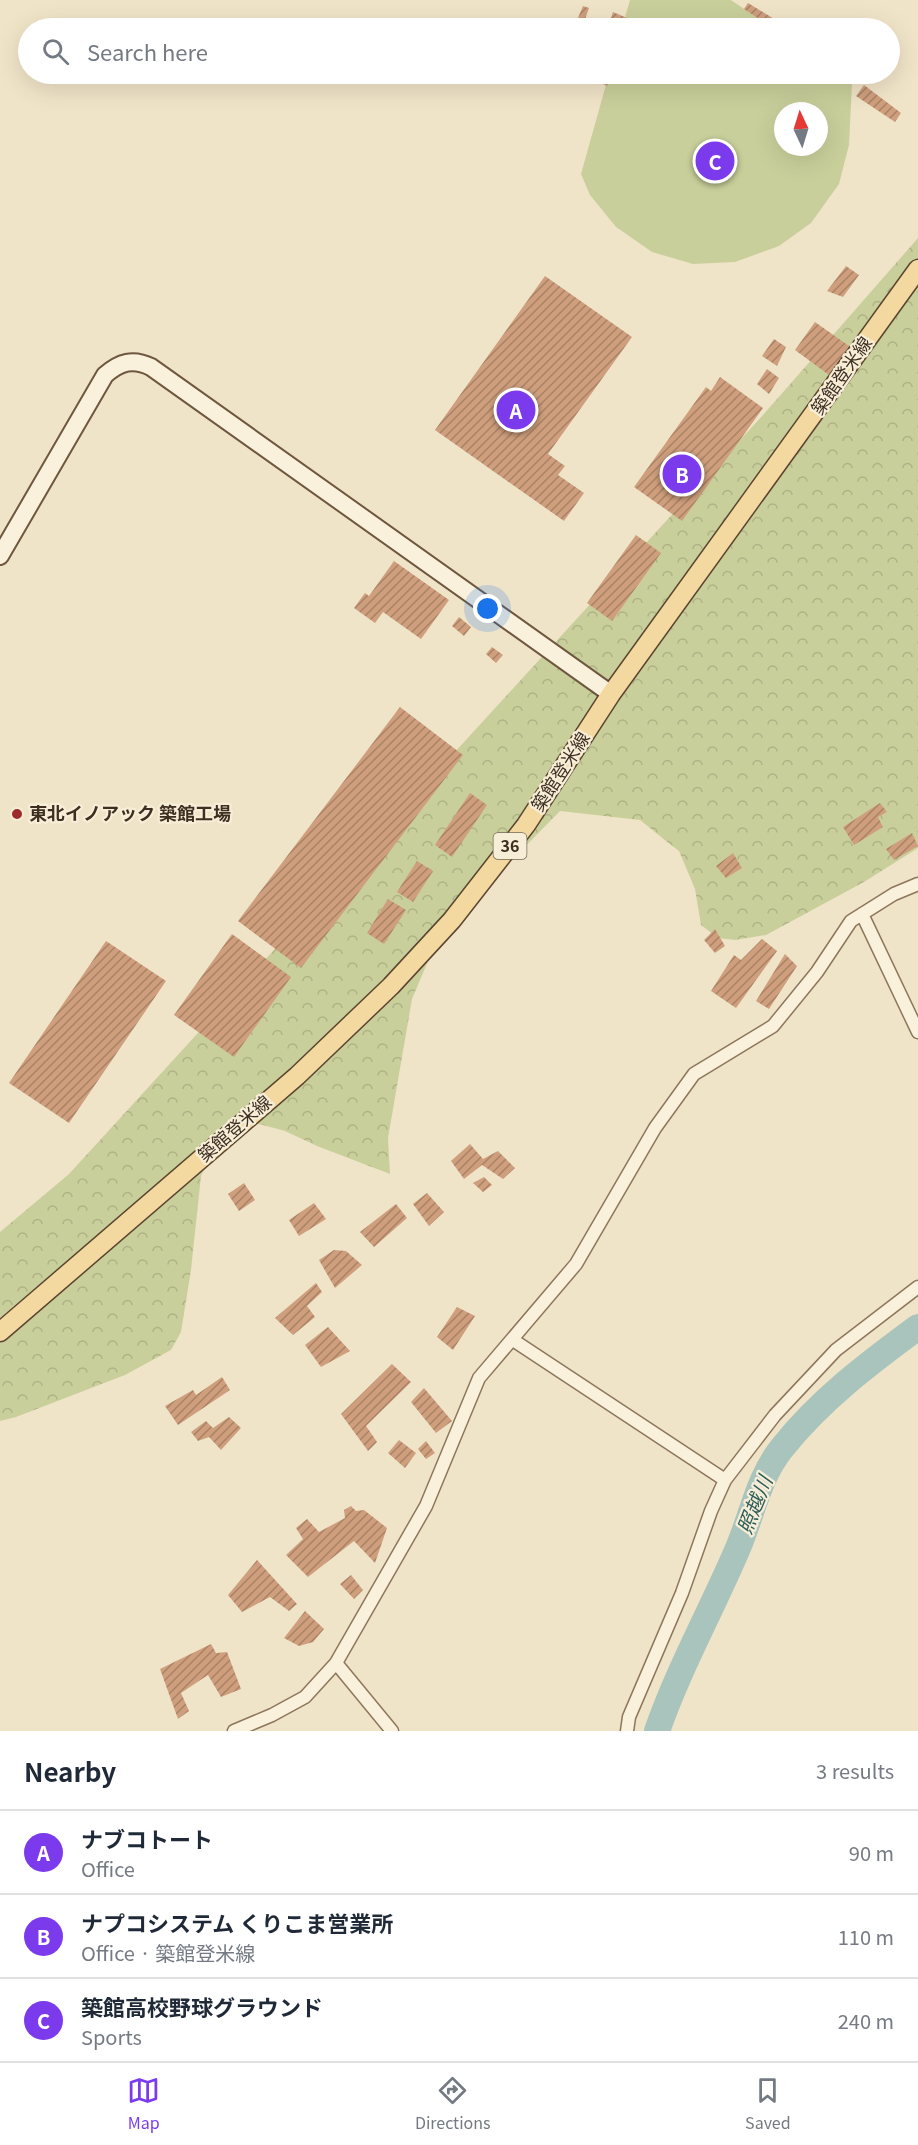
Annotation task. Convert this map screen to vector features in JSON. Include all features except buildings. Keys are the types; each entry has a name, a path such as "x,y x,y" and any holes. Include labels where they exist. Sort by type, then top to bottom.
{"main road":[{"name":"築館登米線","path":"0,1332 297,1076 391,986 452,920 526,825 611,694 918,269"}],"street":[{"path":"0,556 105,375 116,365 139,361 151,367 611,694"},
{"path":"234,1731 272,1715 305,1697 336,1663 426,1506 478,1378 576,1264 655,1128 694,1074 773,1026 817,972 851,921 894,894 918,884"},
{"path":"862,914 918,1032"},
{"path":"627,1731 629,1717 682,1593 711,1511 725,1480 775,1415 836,1350 918,1287"},
{"path":"513,1340 725,1480"},
{"path":"336,1663 392,1731"}],"green space":[{"path":"630,0 731,0 757,18 625,18"},
{"path":"606,84 852,84 849,145 839,184 811,223 779,246 735,262 693,264 652,252 616,227 590,195 581,174"},
{"path":"918,238 918,848 864,882 766,935 735,940 718,938 701,925 695,889 679,851 640,820 560,811 442,928 412,999 388,1138 390,1174 285,1131 259,1124 240,1126 216,1145 201,1176 191,1270 181,1332 171,1350 125,1375 0,1421 0,1232 69,1174 763,415"}],"waterway":[{"name":"照越川","path":"657,1731 675,1684 738,1548 762,1483 774,1459 797,1430 829,1398 863,1368 918,1327"}],"place":[{"name":"築館高校野球グラウンド","path":"715,161"},
{"name":"ナブコトート","path":"516,410"},
{"name":"ナプコシステム くりこま営業所","path":"682,474"},
{"name":"東北イノアック 築館工場","path":"17,814"}]}
